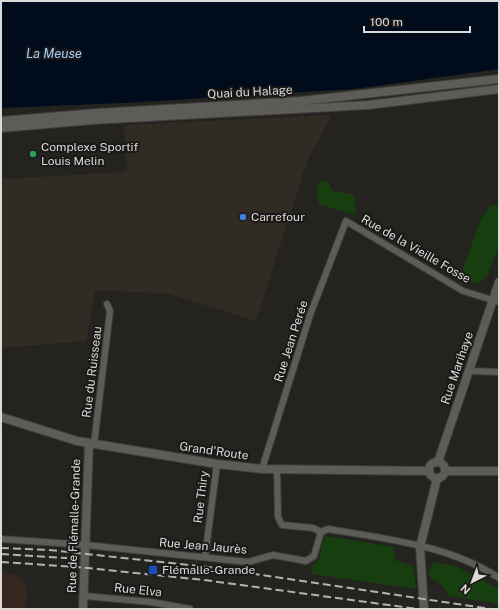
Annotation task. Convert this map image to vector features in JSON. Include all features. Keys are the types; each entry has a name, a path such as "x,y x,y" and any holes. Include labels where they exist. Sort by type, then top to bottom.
{"street":[{"name":"Quai du Halage","path":"1,121 97,113 301,101 499,79"},
{"name":"Quai du Halage","path":"1,128 93,120 368,105 499,89"},
{"name":"Rue de la Vieille Fosse","path":"346,221 463,291 496,302"},
{"name":"Rue Jean Perée","path":"262,469 310,315 346,221"},
{"name":"Rue Marihaye","path":"438,462 469,371 496,302 499,282"},
{"name":"Rue du Ruisseau","path":"91,443 110,311 107,304"},
{"path":"469,371 499,372"},
{"name":"Grand'Route","path":"1,417 91,443 217,464 277,470 429,471"},
{"name":"Rue de Flémalle-Grande","path":"83,609 91,443"},
{"path":"424,609 420,546 437,479 444,475 445,471 445,467 438,462 433,463 430,466 429,471 433,478 437,479"},
{"name":"Rue Thiry","path":"205,557 217,464"},
{"path":"277,470 278,517 282,524 313,528 321,532 328,529 420,546 442,552 470,563 499,578"},
{"path":"445,471 499,471"},
{"name":"Rue Jean Jaurès","path":"1,539 86,545 248,562 273,555 306,561 314,556 321,532"},
{"name":"Rue Elva","path":"84,596 151,602 190,609"}],"shaded area":[{"path":"332,115 307,161 256,321 169,294 95,290 86,341 1,348 1,179 127,172 124,125"},
{"path":"1,571 20,577 28,589 25,609 1,609"}],"green space":[{"path":"327,180 333,191 351,194 355,197 356,215 320,205 317,198 317,186 320,182"},
{"path":"491,205 499,206 499,246 486,277 476,284 471,282 464,285 459,279 481,219"},
{"path":"327,536 394,547 395,560 411,565 414,568 416,589 312,574 312,566 319,559 322,543"},
{"path":"433,562 456,566 499,589 499,604 449,596 442,586 428,575"}],"water":[{"name":"La Meuse","path":"1,1 499,1 499,69 354,89 124,103 1,108"}],"railway":[{"path":"1,548 49,550 208,567 491,609"},
{"path":"1,554 67,558"},
{"path":"1,562 77,567 204,580 418,609"}],"place":[{"name":"Complexe Sportif Louis Melin","path":"33,154"},
{"name":"Carrefour","path":"243,217"},
{"name":"Flémalle-Grande","path":"153,570"}]}
